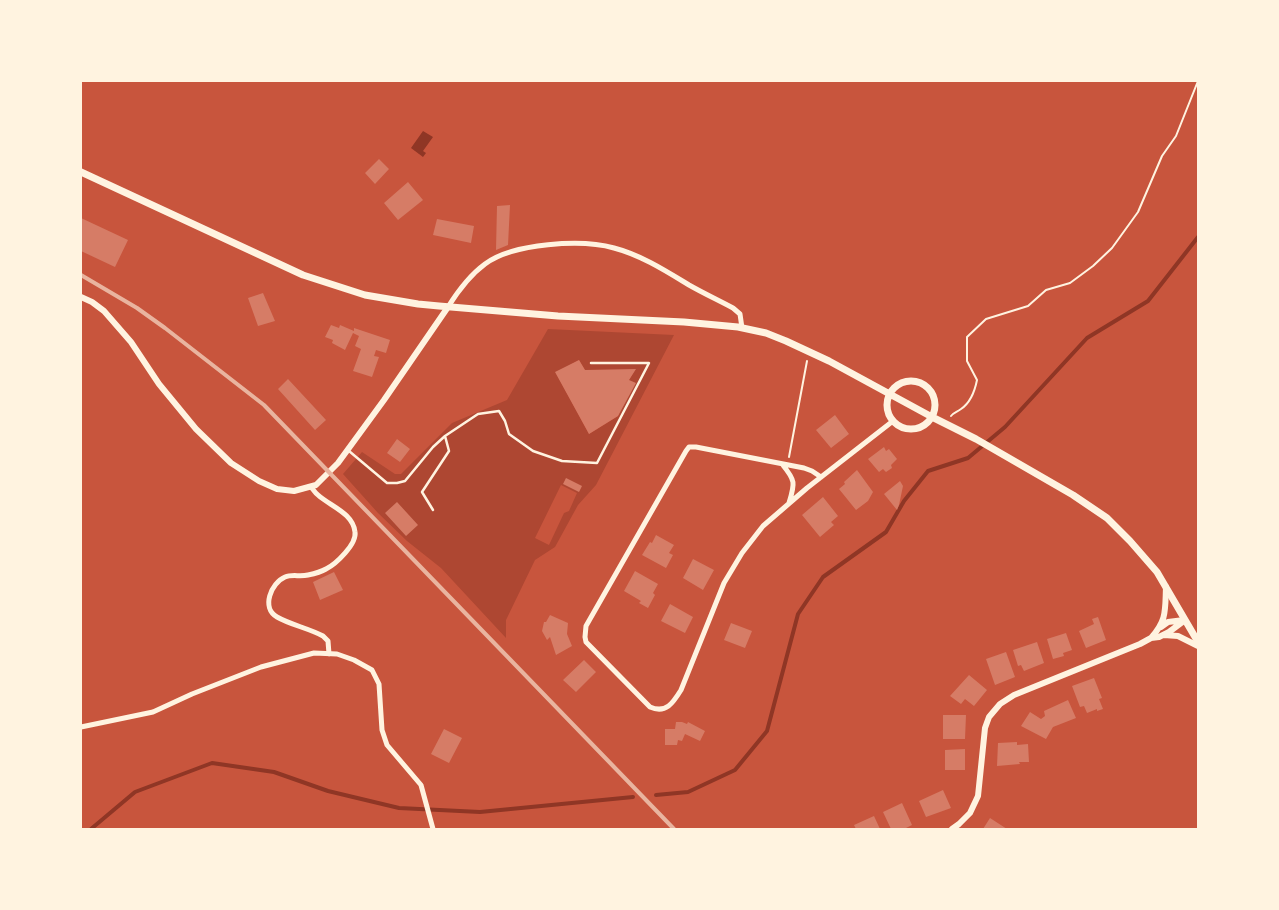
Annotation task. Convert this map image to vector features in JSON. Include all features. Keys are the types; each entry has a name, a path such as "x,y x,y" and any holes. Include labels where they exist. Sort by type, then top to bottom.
{"main road":[{"path":"81,172 303,276 366,296 448,307 558,316 684,322 742,328 766,333 786,341 829,361 978,440 1073,495 1107,518 1157,572 1198,644"},
{"path":"908,381 922,384 933,395 935,402 932,417 927,423 913,429 899,426 889,415 887,408 890,394 894,388 908,381"}],"street":[{"path":"81,297 104,311 131,342 159,384 196,429 231,463 259,481 277,489 294,491 313,486 338,463 470,278 486,263 507,253 536,246 585,243 614,248 649,262 733,308 740,314 742,328"},
{"path":"821,477 804,468 689,447 586,626 586,642 650,707 656,710 674,703 724,583 742,553 763,526 789,503 893,421"},
{"path":"785,464 794,480 789,503"},
{"path":"313,486 318,496 345,515 352,523 356,533 351,545 338,560 325,570 307,575 285,577 270,592 268,602 270,610 276,616 323,636 328,641 329,654"},
{"path":"1158,630 1165,613 1166,588"},
{"path":"952,829 970,812 978,796 985,728 989,717 1000,704 1014,695 1140,644 1151,638 1168,622 1185,620"},
{"path":"1151,638 1159,637 1176,628 1185,620"},
{"path":"1164,634 1178,636 1198,644"},
{"path":"81,727 153,712 192,694 261,667 314,654 338,654 372,670 379,684 382,730 387,745 421,785 433,829"}],"lane":[{"path":"348,450 387,483 397,483 405,480 444,436 478,414 499,411 505,420 510,434 533,451 562,461 597,463 649,363 591,363"},
{"path":"433,510 422,492 449,451 444,436"}],"path":[{"path":"945,424 953,413 963,408 974,391 977,380 967,361 967,338 986,319 1028,306 1046,290 1070,283 1093,266 1112,248 1138,212 1162,156 1176,136 1198,81"},
{"path":"785,464 809,351"}],"shaded area":[{"path":"423,131 433,137 423,151 426,153 423,157 411,148"},
{"path":"548,329 674,335 596,485 578,505 555,547 535,560 506,620 506,638 441,568 407,541 378,513 343,474 362,452 395,474 401,474 452,423 507,400","holes":["579,360 585,370 635,370 629,380 618,416 589,434 556,373","561,485 577,493 569,511 564,513 549,545 535,538"]}],"building":[{"path":"379,159 389,169 375,184 365,173"},
{"path":"408,182 423,200 398,220 384,203"},
{"path":"510,205 508,245 496,250 497,206"},
{"path":"81,218 128,240 115,267 81,251"},
{"path":"437,219 474,226 471,243 433,235"},
{"path":"263,293 275,321 258,326 248,298"},
{"path":"331,325 339,328 340,325 354,331 354,328 390,340 386,353 376,350 374,356 379,357 372,377 353,371 361,349 355,346 359,336 353,333 345,350 332,343 333,340 325,337"},
{"path":"579,360 585,370 636,369 629,380 636,383 618,416 589,434 555,372"},
{"path":"288,379 326,420 315,430 278,389"},
{"path":"835,415 849,434 831,448 816,430"},
{"path":"397,439 410,449 400,462 387,453"},
{"path":"884,447 886,451 889,449 897,459 891,465 892,468 886,472 883,469 879,472 868,459"},
{"path":"857,470 873,492 868,501 856,510 839,489"},
{"path":"566,478 582,486 579,492 563,484"},
{"path":"900,481 903,486 897,510 884,494"},
{"path":"823,497 838,516 831,522 834,525 820,537 802,515"},
{"path":"397,502 418,525 406,536 385,513"},
{"path":"656,535 674,545 669,553 673,555 666,568 642,555"},
{"path":"693,559 714,570 703,590 683,578"},
{"path":"635,571 658,584 648,608 639,603 641,601 624,591"},
{"path":"334,572 343,590 320,600 313,582"},
{"path":"670,604 693,617 685,633 661,621"},
{"path":"550,615 568,623 567,634 572,646 556,655 550,637 547,640 542,631 544,622 546,622"},
{"path":"1098,617 1106,640 1086,648 1079,631 1094,624 1092,619"},
{"path":"731,623 752,631 745,648 724,640"},
{"path":"1066,633 1072,650 1063,653 1064,656 1053,659 1047,639"},
{"path":"1037,642 1044,663 1024,671 1021,665 1018,666 1013,650"},
{"path":"1006,652 1015,677 995,685 986,659"},
{"path":"584,660 596,672 576,692 563,680"},
{"path":"969,675 987,690 974,706 965,699 961,704 950,696"},
{"path":"1094,678 1102,698 1099,699 1103,709 1087,713 1084,706 1080,707 1072,686"},
{"path":"1068,700 1076,718 1053,727 1046,739 1021,726 1030,712 1041,719 1045,716 1044,711"},
{"path":"943,715 966,715 965,739 943,739"},
{"path":"676,722 687,724 688,722 705,731 700,741 685,734 682,741 678,740 677,745 665,745 665,729 675,729"},
{"path":"444,729 462,738 449,763 431,754"},
{"path":"1017,742 1017,745 1028,744 1029,762 997,766 998,743"},
{"path":"965,749 965,770 945,770 945,750"},
{"path":"943,790 951,808 926,817 919,801"},
{"path":"902,803 912,825 904,829 891,829 883,812"},
{"path":"874,816 880,829 856,829 854,825"},
{"path":"990,818 1007,829 983,829"}],"waterway":[{"path":"656,795 688,792 735,770 767,731 798,614 823,577 886,532 904,501 928,471 968,458 1005,427 1087,338 1148,301 1198,237"},
{"path":"91,829 135,792 212,763 274,772 328,791 399,808 480,812 633,797"}],"railway":[{"path":"81,275 137,308 264,405 674,829"}]}
